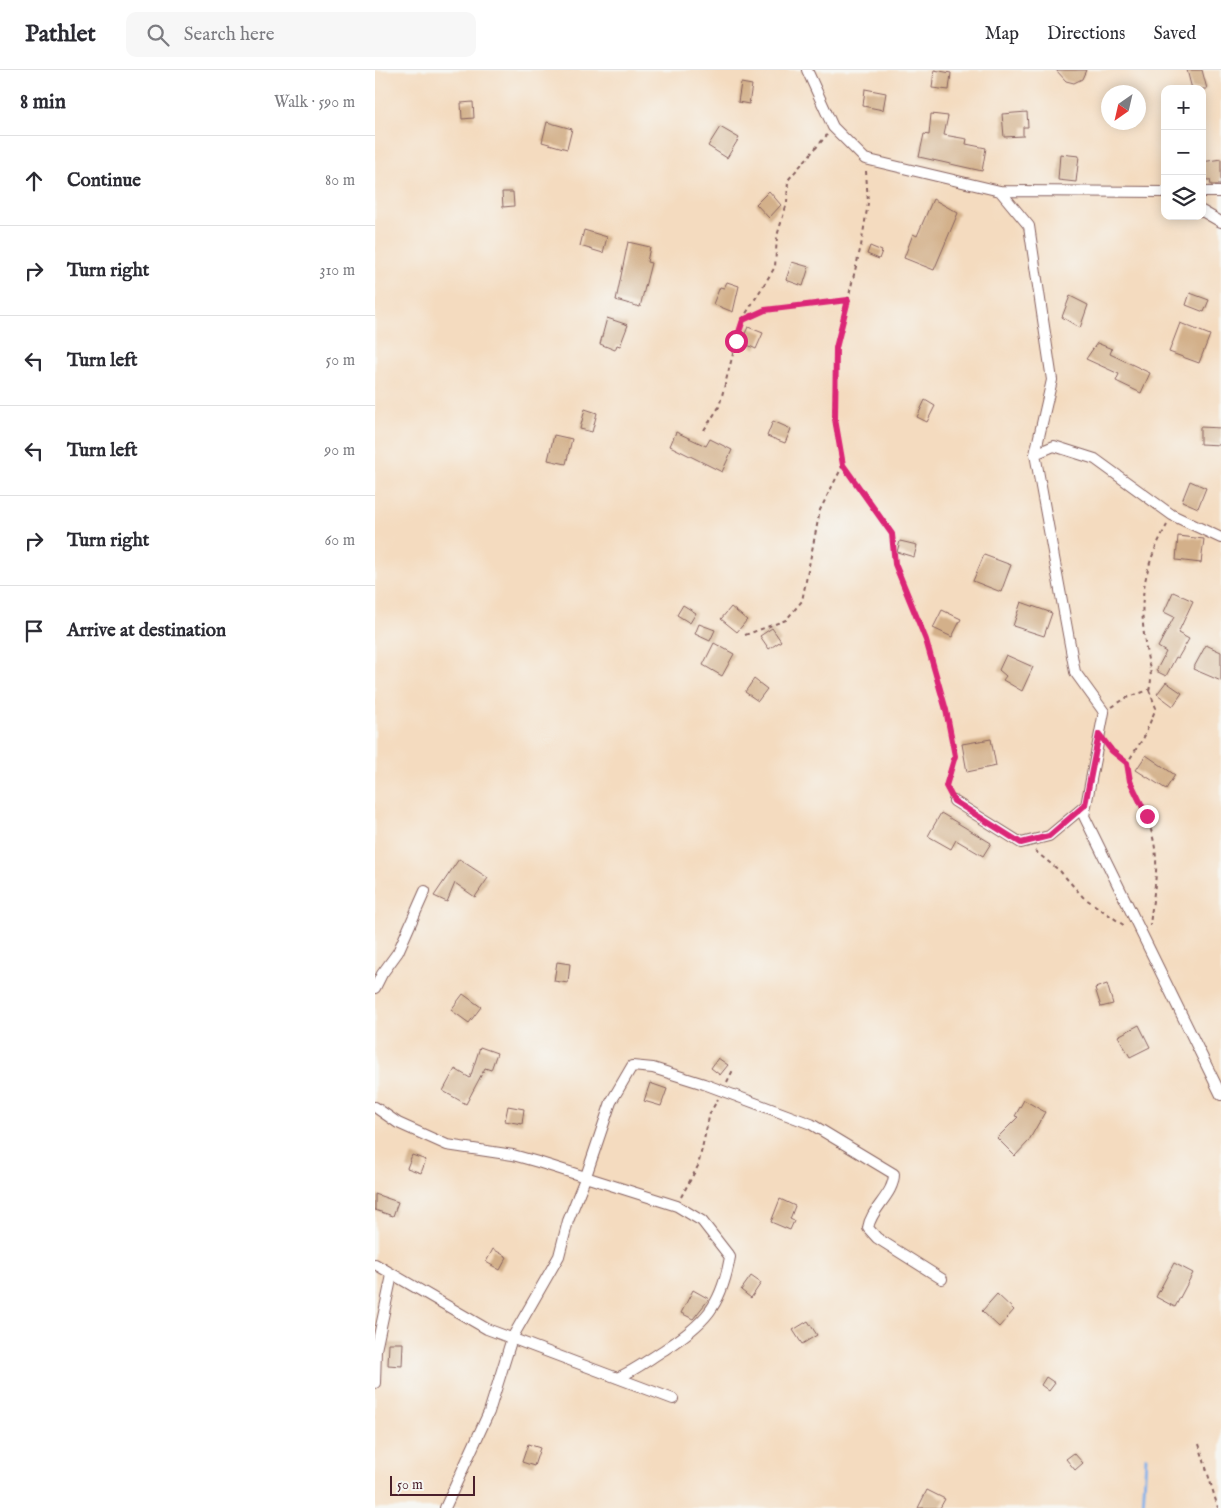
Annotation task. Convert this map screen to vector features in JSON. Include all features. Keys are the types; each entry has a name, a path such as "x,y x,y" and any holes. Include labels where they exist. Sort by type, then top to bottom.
{"street":[{"path":"807,70 833,127 865,158 1000,192 1161,192"},
{"path":"1000,192 1029,226 1052,380 1035,454 1075,672 1104,712 1084,816 1221,1095"},
{"path":"1206,192 1221,192"},
{"path":"1206,213 1221,222"},
{"path":"1035,454 1054,446 1095,459 1172,515 1221,538"},
{"path":"954,801 1021,843 1049,836 1085,805"},
{"path":"375,988 382,974 398,952 425,892"},
{"path":"445,1508 489,1412 512,1338 559,1256 568,1221 586,1176 611,1102 633,1066 653,1068 811,1124 894,1174 894,1182 869,1220 868,1228 877,1238 942,1279"},
{"path":"375,1107 398,1123 447,1145 513,1155 586,1176 677,1206 702,1221 730,1256 725,1284 707,1317 692,1331 631,1372 617,1378"},
{"path":"375,1264 487,1329 673,1399"},
{"path":"375,1383 376,1350 392,1275"}],"path":[{"path":"704,430 719,407 743,320 775,267 777,236 787,203 788,180 833,127"},
{"path":"865,158 868,203 861,246 836,348 835,419 843,465 892,534 895,564 926,640 946,710 955,756 946,786 954,801"},
{"path":"743,320 765,310 848,300"},
{"path":"745,635 787,620 802,601 820,510 843,465"},
{"path":"1149,927 1158,877 1156,856 1147,816 1130,781 1127,763 1148,729 1156,708 1149,690 1153,680 1146,649 1142,612 1144,578 1156,545 1172,515"},
{"path":"1104,712 1126,698 1149,690"},
{"path":"1099,734 1112,751 1127,763"},
{"path":"1021,843 1038,852 1060,871 1083,897 1127,927"},
{"path":"677,1206 698,1166 710,1113 733,1070"},
{"path":"1199,1444 1218,1508"}],"building":[{"path":"934,70 951,73 949,90 932,88"},
{"path":"1056,70 1086,70 1082,79 1074,83 1066,81"},
{"path":"1187,70 1202,70 1206,85 1191,85"},
{"path":"741,83 752,85 749,104 738,102"},
{"path":"865,89 886,93 883,110 863,106"},
{"path":"473,102 474,118 462,119 461,103"},
{"path":"1027,112 1028,127 1023,127 1023,136 1004,137 1002,114"},
{"path":"931,114 948,116 944,135 967,139 966,144 986,148 982,171 919,157 924,134 929,135"},
{"path":"547,122 572,129 567,149 542,142"},
{"path":"720,127 739,138 727,158 708,146"},
{"path":"1060,154 1079,156 1076,182 1058,180"},
{"path":"1221,159 1221,185 1211,185 1210,180 1207,180 1206,161"},
{"path":"769,191 781,205 769,218 756,204"},
{"path":"502,192 513,192 514,206 503,207"},
{"path":"933,199 958,213 934,270 904,258 913,234 917,236"},
{"path":"584,230 607,237 603,253 580,246"},
{"path":"628,242 650,247 647,262 651,263 640,307 616,300"},
{"path":"870,246 882,251 879,259 867,254"},
{"path":"792,262 809,267 803,286 786,280"},
{"path":"727,282 739,286 733,312 713,304 720,287 724,288"},
{"path":"1190,293 1209,300 1204,312 1186,305"},
{"path":"1070,296 1088,305 1080,328 1062,317"},
{"path":"607,318 628,325 620,346 617,345 615,350 600,344"},
{"path":"1180,323 1210,335 1199,363 1169,352"},
{"path":"748,327 763,333 756,349 741,342"},
{"path":"1097,343 1112,349 1110,354 1150,373 1141,393 1116,381 1119,374 1086,359"},
{"path":"925,400 935,406 927,422 917,417"},
{"path":"585,409 597,413 592,432 580,429"},
{"path":"773,421 791,429 785,443 767,436"},
{"path":"1200,427 1221,428 1221,445 1200,444"},
{"path":"676,432 706,446 710,439 732,450 722,472 670,446"},
{"path":"554,435 572,439 566,464 548,460"},
{"path":"1190,481 1206,488 1198,508 1182,501"},
{"path":"1178,536 1204,539 1201,563 1176,560"},
{"path":"900,541 917,545 914,557 897,552"},
{"path":"984,555 1011,565 1001,592 973,581"},
{"path":"1173,592 1193,601 1178,633 1189,639 1178,658 1176,657 1166,676 1156,671 1166,652 1158,647 1174,617 1164,612"},
{"path":"1021,602 1052,613 1044,636 1013,626"},
{"path":"683,605 696,613 690,623 677,615"},
{"path":"731,607 747,620 737,632 721,619"},
{"path":"942,610 961,619 952,637 933,628"},
{"path":"699,624 715,630 710,641 695,634"},
{"path":"772,628 781,641 769,649 760,636"},
{"path":"714,643 734,654 722,676 703,665"},
{"path":"1206,645 1221,652 1221,681 1193,669"},
{"path":"1006,655 1033,667 1022,691 1003,680 1006,676 999,670"},
{"path":"754,679 767,689 758,701 745,692"},
{"path":"1166,682 1182,693 1173,706 1157,694"},
{"path":"991,739 996,766 967,772 962,744"},
{"path":"1146,755 1175,775 1166,789 1136,770"},
{"path":"941,813 991,843 983,856 956,840 951,849 928,836"},
{"path":"459,859 488,878 475,897 455,883 447,902 434,896"},
{"path":"557,962 570,964 568,983 554,981"},
{"path":"1107,984 1113,1004 1101,1007 1095,988"},
{"path":"463,994 481,1007 469,1023 451,1010"},
{"path":"1139,1025 1150,1047 1130,1057 1118,1036"},
{"path":"480,1047 497,1053 491,1070 485,1068 466,1104 443,1091 455,1069 470,1078"},
{"path":"718,1058 728,1065 720,1075 711,1068"},
{"path":"650,1083 667,1089 661,1106 644,1101"},
{"path":"1024,1100 1045,1112 1028,1142 1015,1156 997,1138 1018,1117 1015,1116"},
{"path":"508,1106 524,1109 522,1124 505,1121"},
{"path":"412,1155 426,1160 421,1173 407,1168"},
{"path":"375,1194 398,1202 393,1216 375,1210"},
{"path":"780,1199 795,1206 790,1219 794,1221 790,1230 771,1222"},
{"path":"493,1249 507,1257 500,1270 486,1262"},
{"path":"1174,1263 1193,1273 1175,1307 1156,1297"},
{"path":"751,1276 761,1283 751,1298 741,1290"},
{"path":"693,1290 709,1299 693,1319 681,1313"},
{"path":"997,1294 1014,1310 999,1327 982,1311"},
{"path":"808,1321 817,1335 802,1344 793,1330"},
{"path":"389,1343 403,1343 402,1366 388,1365"},
{"path":"1046,1377 1055,1383 1049,1391 1041,1385"},
{"path":"528,1444 540,1448 534,1466 522,1462"},
{"path":"1074,1453 1083,1463 1075,1470 1066,1459"},
{"path":"927,1490 945,1499 940,1508 918,1508"}],"waterway":[{"path":"1143,1508 1146,1457"}],"route":[{"path":"736,341 743,320 765,310 848,300 836,348 835,419 843,465 892,534 895,564 926,640 946,710 955,756 946,786 954,801 1021,843 1049,836 1085,805 1099,734 1112,751 1127,763 1130,781 1138,801 1147,816"}]}
